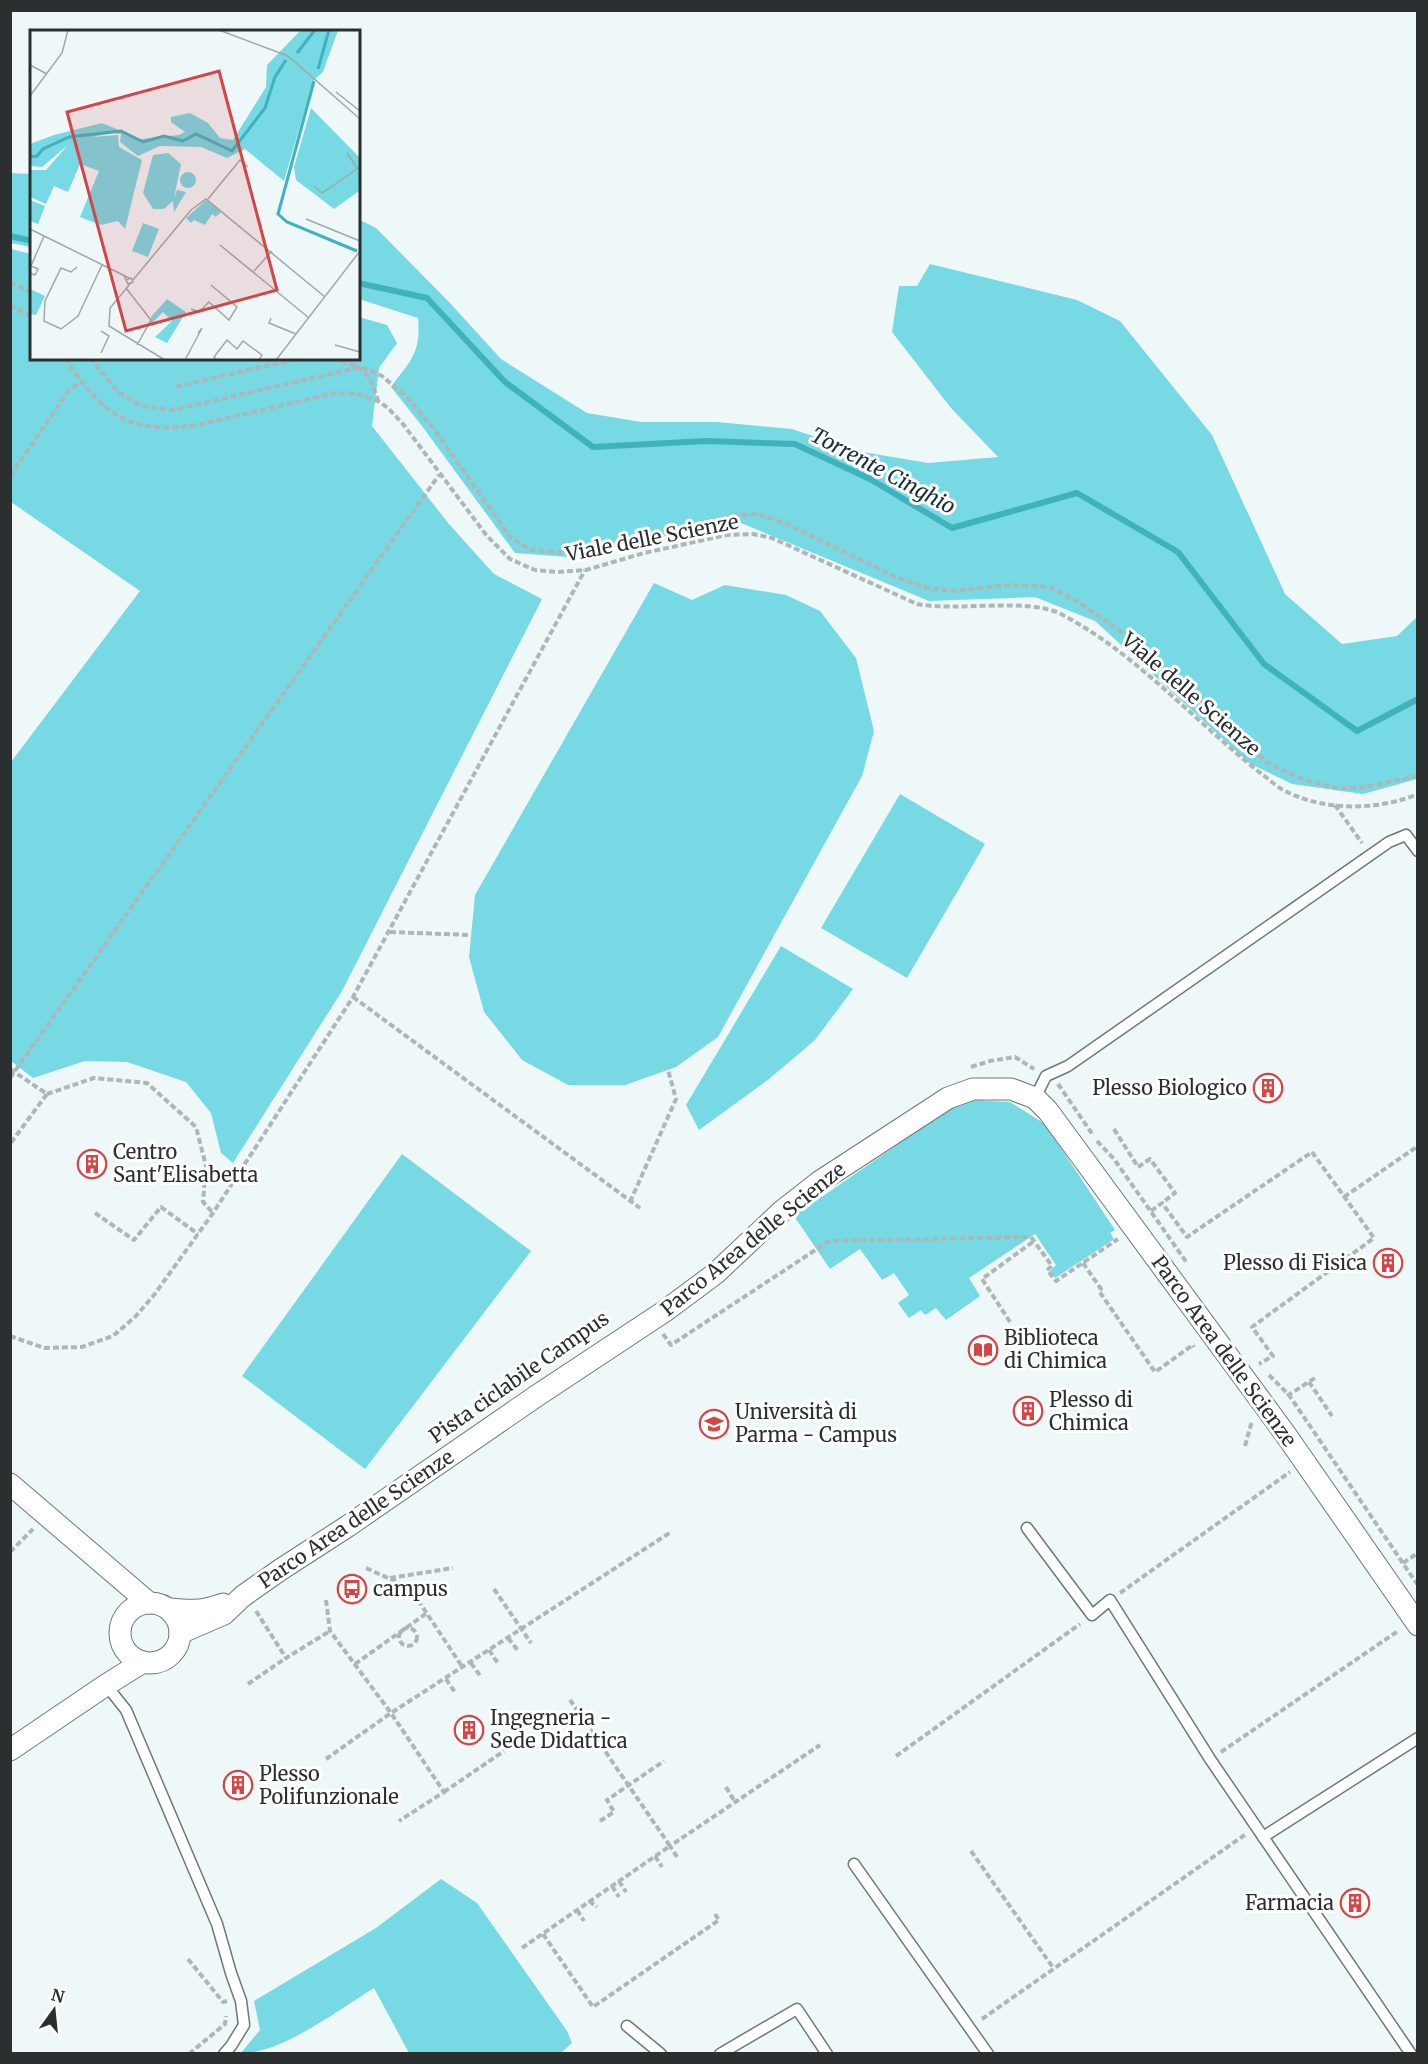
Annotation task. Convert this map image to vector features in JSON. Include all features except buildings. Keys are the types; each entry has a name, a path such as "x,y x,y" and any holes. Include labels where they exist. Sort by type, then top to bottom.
{"street":[{"name":"Parco Area delle Scienze","path":"180,1633 224,1614 245,1595 665,1311 716,1273 782,1211 819,1182 948,1098 973,1089 991,1087 1011,1089 1035,1098 1048,1111 1132,1226 1255,1414 1305,1461 1416,1622"},
{"path":"10,1484 159,1606 179,1624 180,1633 175,1650 169,1656 161,1660 143,1662 10,1750"},
{"path":"111,1568 125,1616"},
{"name":"Parco Area delle Scienze","path":"159,1606 203,1610 245,1595"},
{"path":"143,1662 128,1653 122,1644 120,1635 125,1616 140,1604 159,1606"},
{"path":"106,1685 122,1644"}],"lane":[{"path":"1035,1098 1046,1076 1068,1066 1389,842 1406,835 1418,851"},
{"path":"1027,1528 1092,1615 1110,1600 1210,1760 1411,2054"},
{"path":"106,1685 126,1710 217,1924 241,2001 243,2025 224,2054"},
{"path":"1263,1837 1418,1738"},
{"path":"854,1864 988,2054"},
{"path":"720,2054 797,2009 826,2054"},
{"path":"627,2026 661,2054"}],"path":[{"path":"10,283 30,292"},
{"path":"10,304 30,316"},
{"name":"Viale delle Scienze","path":"66,360 81,382 99,402 122,419 148,428 197,425 335,393 357,394 378,401 403,424 487,537 510,559 535,570 558,572 586,570 644,553 727,534 753,534 772,538 917,604 935,607 1029,606 1058,612 1102,637 1132,660 1235,753 1283,790 1313,802 1346,806 1386,803 1418,794"},
{"path":"92,360 118,392 142,406 174,410 361,367"},
{"path":"176,387 295,360"},
{"path":"338,360 382,376 408,398 434,429 511,538 531,550 571,554 738,516 758,514 787,524 894,576 927,588 953,591 1010,585 1050,587 1078,602 1116,628 1182,683 1266,762 1302,780 1335,788 1359,788 1418,776"},
{"path":"361,367 370,380 378,401"},
{"path":"10,476 69,390 81,382"},
{"path":"10,1078 13,1070 439,475"},
{"path":"10,1336 44,1348 82,1347 113,1336 136,1316 154,1295 213,1213 353,997 586,570"},
{"path":"1335,805 1371,855"},
{"path":"390,932 471,935"},
{"path":"353,997 640,1208"},
{"path":"971,1068 990,1061 1015,1058 1046,1076"},
{"path":"13,1070 47,1094"},
{"path":"630,1202 676,1099 668,1070"},
{"path":"10,1144 47,1094 94,1078 147,1083 196,1127 206,1166 203,1202 213,1213"},
{"path":"685,1336 829,1240 1030,1237 1052,1266 1047,1270 1056,1281 1120,1238 1118,1235 1175,1193 1150,1159 1138,1167 1114,1129"},
{"path":"1344,1197 1418,1146"},
{"path":"1162,1203 1187,1237 1312,1152 1374,1238 1252,1327 1273,1356 1251,1370"},
{"path":"95,1213 134,1240 161,1207 198,1234"},
{"path":"1010,1322 981,1278 1034,1241"},
{"path":"1083,1263 1101,1289 1099,1291 1155,1372 1193,1346 1199,1354"},
{"path":"1245,1446 1255,1414 1315,1378"},
{"path":"1309,1382 1332,1416"},
{"path":"1110,1600 1305,1461"},
{"path":"10,1552 46,1515"},
{"path":"326,1759 392,1713 671,1532"},
{"path":"1403,1563 1418,1553"},
{"path":"366,1568 410,1588 463,1668"},
{"path":"389,1578 453,1568"},
{"path":"494,1589 531,1643"},
{"path":"245,1595 286,1658"},
{"path":"326,1600 330,1631 392,1713 444,1792"},
{"path":"355,1664 427,1614"},
{"path":"896,1756 1092,1615"},
{"path":"1210,1760 1416,1622"},
{"path":"410,1629 414,1632 416,1637 413,1644 407,1646 402,1643 399,1635 402,1630 410,1629"},
{"path":"249,1684 330,1631"},
{"path":"508,1638 519,1652"},
{"path":"489,1650 500,1665"},
{"path":"471,1663 481,1677"},
{"path":"446,1679 456,1694"},
{"path":"570,1700 677,1857"},
{"path":"522,1948 820,1745"},
{"path":"399,1821 444,1792 455,1781 479,1765 504,1751"},
{"path":"600,1821 614,1812 606,1800 664,1761"},
{"path":"726,1787 735,1802"},
{"path":"970,2028 1256,1826"},
{"path":"971,1851 1054,1969"},
{"path":"655,1856 662,1867"},
{"path":"619,1881 626,1892"},
{"path":"612,1886 619,1897"},
{"path":"589,1901 597,1907"},
{"path":"577,1910 584,1921"},
{"path":"543,1934 593,2007 719,1920 715,1914"},
{"path":"188,1959 223,2002 229,2001"},
{"path":"641,1965 645,1971"},
{"path":"189,2054 225,2024 229,2001 238,1992"}],"shaded area":[{"path":"11,173 30,174 30,247 11,243"},
{"path":"360,220 376,228 501,359 587,413 641,422 717,422 792,429 857,451 928,463 998,457 951,408 892,332 899,286 917,286 930,264 1077,300 1120,321 1212,435 1285,594 1342,644 1397,636 1417,617 1417,779 1363,794 1292,784 1249,763 1095,621 1035,597 929,601 736,521 568,557 515,553 391,387 413,356 418,340 418,318 360,299"},
{"path":"11,249 30,254 30,360 360,360 360,317 387,325 397,343 379,368 372,426 449,524 494,574 542,599 342,991 233,1163 221,1153 211,1113 186,1082 127,1062 85,1061 33,1078 11,1061 11,762 140,591 11,502"},
{"path":"654,583 692,600 725,585 786,595 820,611 856,658 874,731 862,776 718,1037 676,1067 625,1085 568,1085 522,1060 484,1012 469,957 475,895"},
{"path":"900,794 985,844 907,978 821,928"},
{"path":"781,946 853,989 815,1040 769,1079 699,1130 686,1105"},
{"path":"967,1100 1010,1102 1045,1124 1115,1230 1110,1233 1114,1239 1055,1278 1050,1271 1056,1265 1035,1234 969,1278 980,1296 946,1320 936,1308 925,1315 921,1310 909,1318 898,1303 909,1295 894,1273 882,1280 860,1249 830,1269 794,1216 942,1114"},
{"path":"402,1154 531,1251 365,1469 242,1376"},
{"path":"441,1879 477,1903 567,2031 572,2043 561,2053 409,2053 374,1988 292,2038 257,2051 241,2053 260,2030 254,2001 376,1928"}],"waterway":[{"name":"Torrente Cinghio","path":"10,236 30,241"},
{"name":"Torrente Cinghio","path":"360,283 427,298 505,382 593,447 706,441 795,444 870,479 952,528 1077,493 1178,552 1264,664 1357,731 1418,699"}],"place":[{"name":"Plesso Biologico","path":"1268,1088"},
{"name":"Centro Sant'Elisabetta","path":"92,1164"},
{"name":"Plesso di Fisica","path":"1388,1263"},
{"name":"Biblioteca di Chimica","path":"983,1350"},
{"name":"Plesso di Chimica","path":"1028,1411"},
{"name":"Università di Parma - Campus","path":"714,1424"},
{"name":"campus","path":"352,1589"},
{"name":"Ingegneria - Sede Didattica","path":"469,1730"},
{"name":"Plesso Polifunzionale","path":"238,1785"},
{"name":"Farmacia","path":"1355,1903"}]}
